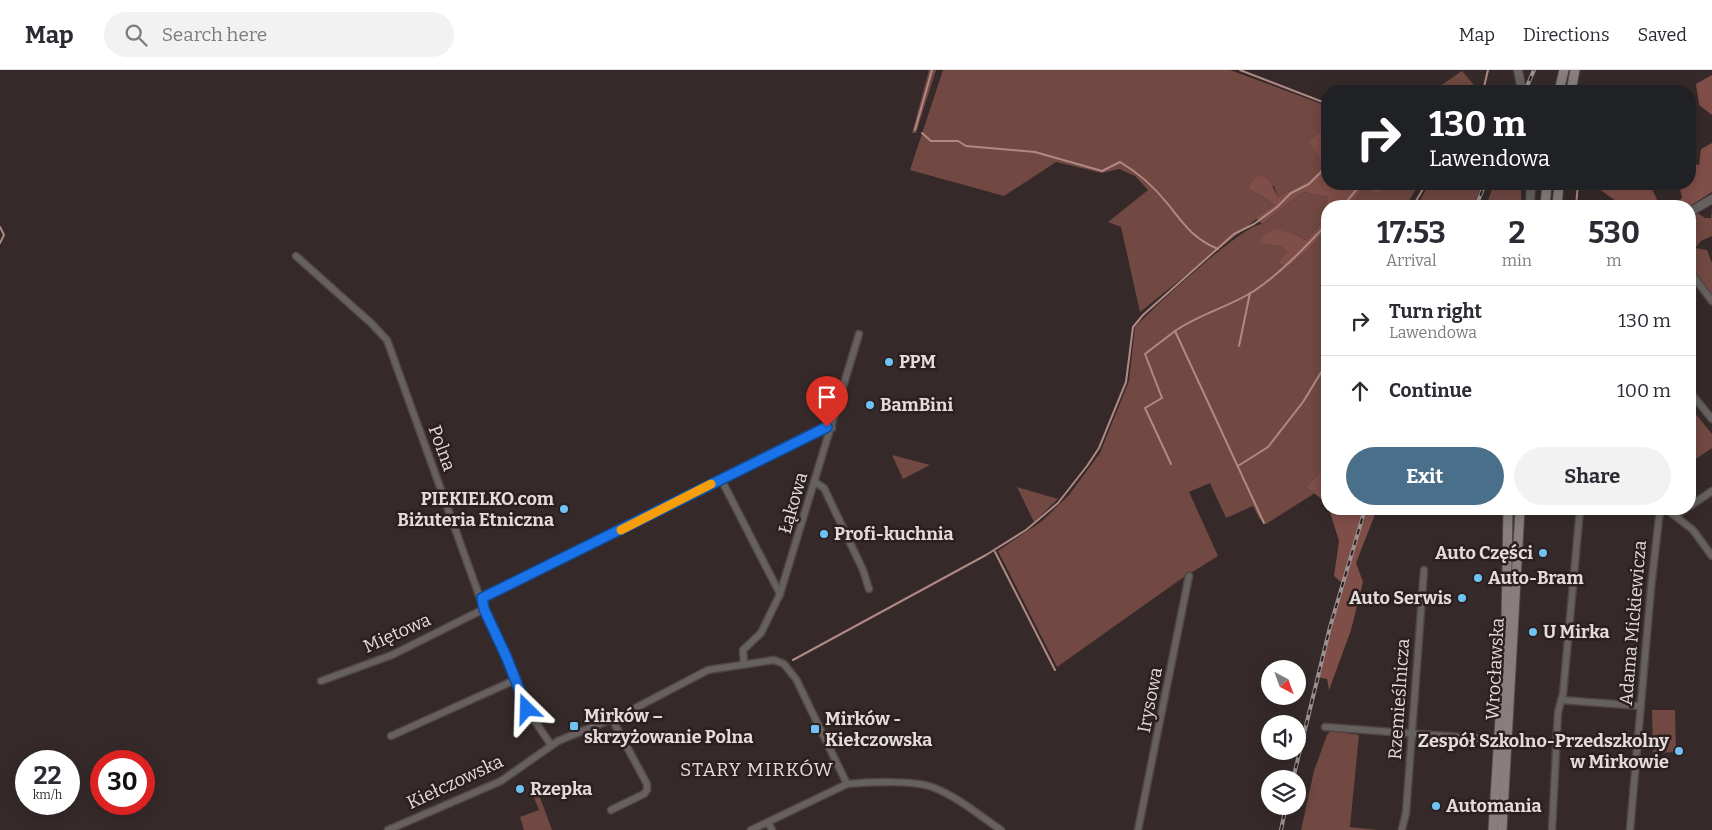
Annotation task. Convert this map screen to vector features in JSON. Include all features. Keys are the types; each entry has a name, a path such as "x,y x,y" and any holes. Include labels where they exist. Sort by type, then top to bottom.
{"main road":[{"path":"1560,85 1564,70"},
{"path":"1572,85 1575,70"},
{"name":"Wrocławska","path":"1494,830 1509,549 1508,515"},
{"name":"Wrocławska","path":"1502,830 1520,515"}],"street":[{"path":"1518,70 1521,85"},
{"path":"1696,208 1712,199"},
{"name":"Polna","path":"296,256 371,323 387,340 482,598 484,609 527,709 551,745"},
{"path":"1696,284 1712,301"},
{"name":"Łąkowa","path":"744,663 743,650 761,632 780,594 859,334"},
{"path":"1696,400 1712,420"},
{"path":"482,598 805,436 827,427 832,428"},
{"name":"Łąkowa","path":"721,479 780,594"},
{"path":"815,482 824,488 864,570 869,589"},
{"path":"1696,502 1712,491"},
{"path":"1552,830 1558,712 1561,700 1579,515"},
{"name":"Adama Mickiewicza","path":"1630,830 1659,515"},
{"path":"1676,515 1693,530 1712,556"},
{"name":"Rzemieślnicza","path":"1402,829 1406,814 1424,570"},
{"name":"Irysowa","path":"1138,830 1190,576"},
{"name":"Miętowa","path":"321,681 392,655 484,609"},
{"name":"Kiełczowska","path":"388,830 501,781 551,745 578,731 612,720 701,673 744,663 774,660 790,669 847,784"},
{"path":"391,736 515,680"},
{"path":"1561,700 1641,706"},
{"path":"611,810 644,794 648,790 647,784 612,720"},
{"path":"1325,727 1500,740"},
{"path":"752,830 847,784 881,783 929,786 942,792 1002,830"},
{"path":"768,822 772,830"}],"shaded area":[{"path":"929,70 936,70 916,133 912,133"},
{"path":"943,70 1230,70 1321,104 1321,131 1307,142 1321,159 1321,168 1308,181 1278,197 1274,186 1250,190 1261,195 1274,205 1140,312 1121,227 1108,222 1148,190 1135,176 1119,169 1102,173 1056,162 1004,196 910,170"},
{"path":"1462,71 1474,85 1442,85"},
{"path":"1712,75 1712,115 1699,105 1696,84"},
{"path":"1321,131 1321,159 1307,142"},
{"path":"1712,143 1712,192 1696,202 1696,200 1680,200 1682,198 1680,190 1696,190 1696,164 1699,165 1701,149"},
{"path":"1321,168 1321,190 1363,190 1354,200 1327,200 1328,197 1303,192 1262,224 1256,218 1274,205 1261,195 1250,190 1249,185 1258,175 1269,180 1278,197 1308,181"},
{"path":"1363,190 1379,193 1383,190 1415,190 1410,200 1354,200"},
{"path":"1368,190 1384,190 1379,193"},
{"path":"1426,190 1480,190 1476,200 1420,200"},
{"path":"1492,190 1521,190 1521,200 1488,200"},
{"path":"1600,190 1652,190 1657,200 1615,200"},
{"path":"1303,192 1328,197 1328,200 1321,200 1321,224 1306,240 1297,235 1261,242 1280,246 1287,251 1279,264 1289,266 1321,236 1321,473 1306,487 1315,493 1266,524 1259,518 1253,506 1226,518 1210,483 1189,492 1218,556 1181,579 1057,667 998,551 1042,521 1069,495 1100,453 1129,381 1135,327 1177,287 1218,252 1236,238 1262,224"},
{"path":"1712,208 1712,236 1701,241 1696,247 1696,214 1698,213 1705,218 1711,218"},
{"path":"1321,224 1321,236 1289,266 1278,264 1287,251 1280,246 1260,243 1264,235 1276,229 1297,235 1306,240"},
{"path":"1696,248 1707,250 1712,263 1712,295 1696,275"},
{"path":"1696,414 1712,434 1712,448 1696,459"},
{"path":"892,455 930,465 903,479"},
{"path":"1321,472 1321,498 1306,487"},
{"path":"1017,487 1058,499 1034,522"},
{"path":"1331,515 1375,515 1356,563 1363,582 1351,630 1329,690 1327,679 1317,677 1343,584 1334,576 1339,541"},
{"path":"1652,710 1675,710 1676,752 1653,753"},
{"path":"1331,731 1359,735 1350,827 1378,830 1301,830 1304,815 1306,815 1314,771 1327,735"},
{"path":"534,781 552,830 524,830 520,817 539,810 528,783"}],"waterway":[{"path":"915,130 932,70"},
{"path":"1240,70 1321,101"},
{"path":"1484,85 1488,70"},
{"path":"922,133 931,141 958,141 966,146 1035,152 1102,171 1120,162 1151,186 1195,235 1218,249"},
{"path":"793,660 986,555 1026,530 1058,503 1099,448 1126,382 1133,327 1143,315 1234,234 1254,224 1277,207 1291,193 1309,184 1321,172"},
{"path":"1348,200 1356,190"},
{"path":"1417,200 1422,190"},
{"path":"1577,190 1577,200"},
{"path":"0,227 4,235 0,243"},
{"path":"1264,523 1175,331 1254,291 1283,268 1321,230"},
{"path":"1239,346 1250,293"},
{"path":"1171,464 1145,408 1162,398 1145,354 1175,331"},
{"path":"1238,466 1268,447 1303,402 1321,372"},
{"path":"995,552 1055,670"}],"railway":[{"path":"1528,85 1534,70"},
{"path":"1478,200 1483,190"},
{"path":"1295,770 1330,627 1363,515"},
{"path":"1281,830 1284,815"}],"slow traffic":[{"path":"621,530 711,484"}],"place":[{"name":"PPM","path":"889,362"},
{"name":"BamBini","path":"870,405"},
{"name":"PIEKIELKO.com Biżuteria Etniczna","path":"564,509"},
{"name":"Profi-kuchnia","path":"824,534"},
{"name":"Auto Części","path":"1543,553"},
{"name":"Auto-Bram","path":"1478,578"},
{"name":"Auto Serwis","path":"1462,598"},
{"name":"U Mirka","path":"1533,632"},
{"name":"Mirków – skrzyżowanie Polna","path":"574,726"},
{"name":"Mirków - Kiełczowska","path":"815,729"},
{"name":"Zespół Szkolno-Przedszkolny w Mirkowie","path":"1679,751"},
{"name":"Rzepka","path":"520,789"},
{"name":"Automania","path":"1436,806"}],"district":[{"name":"STARY MIRKÓW","path":"757,769"}],"route":[{"path":"527,709 506,656 484,609 482,598 805,436 827,427"}]}
